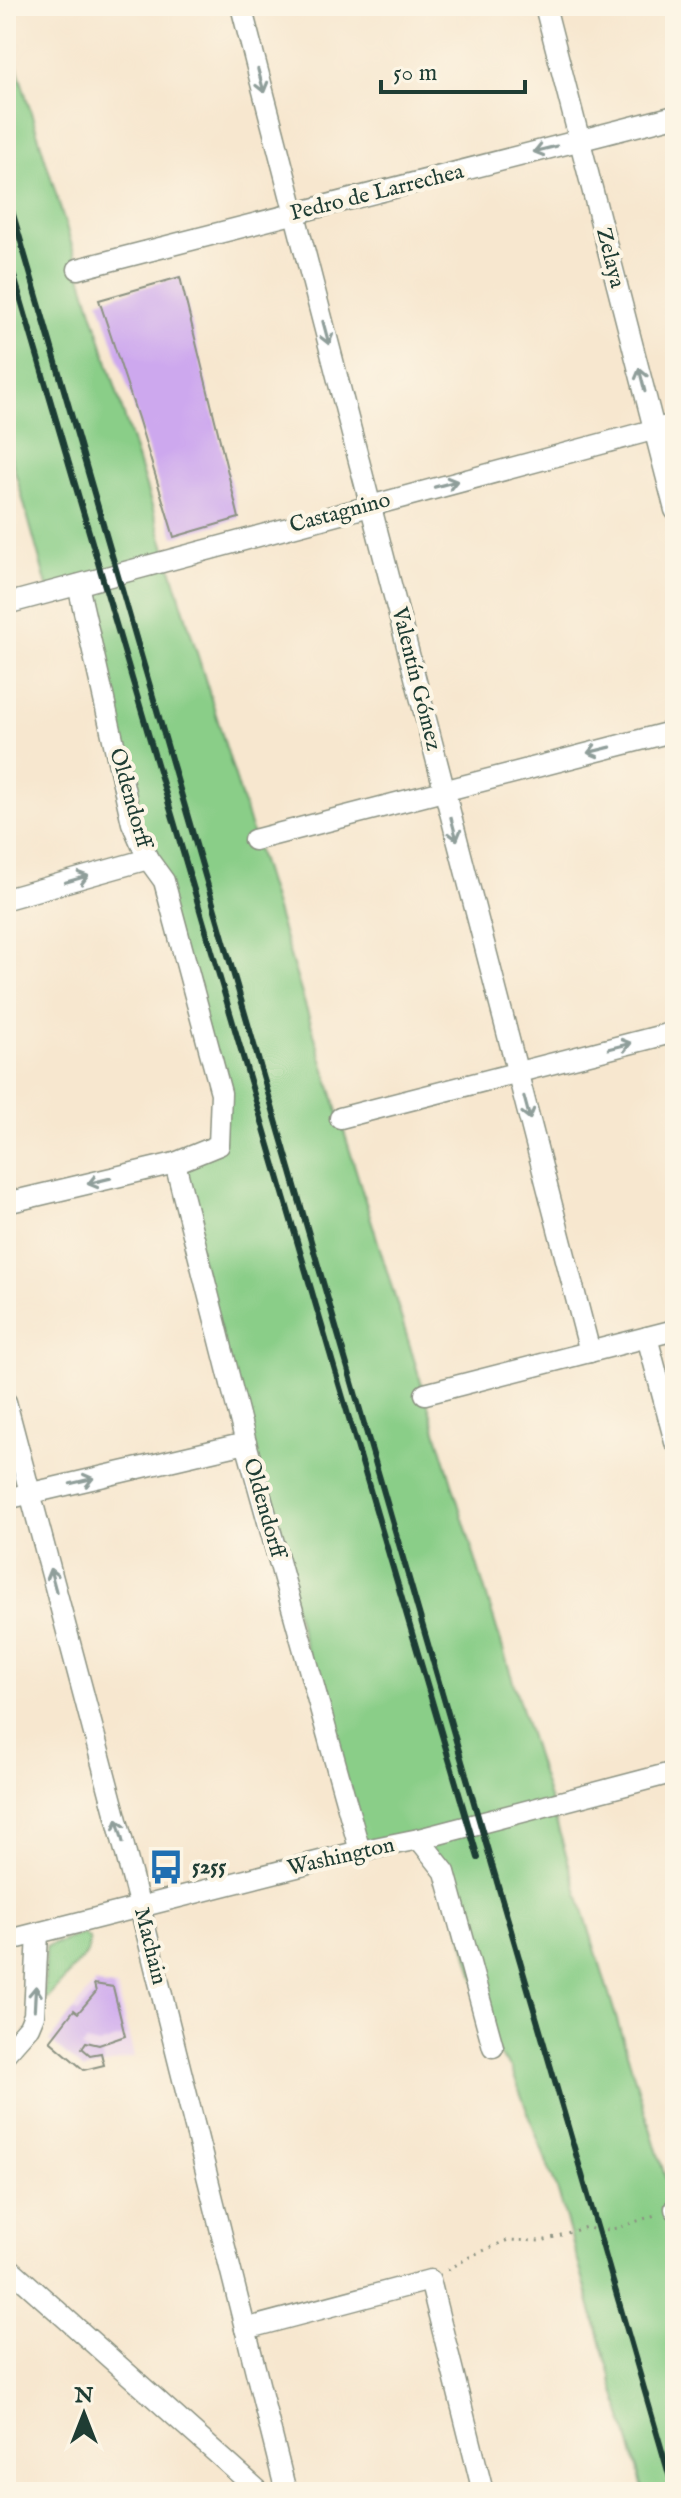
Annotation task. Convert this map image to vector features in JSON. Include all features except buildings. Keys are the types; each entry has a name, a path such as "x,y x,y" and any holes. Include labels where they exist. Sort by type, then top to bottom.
{"street":[{"name":"Valentín Gómez","path":"241,6 590,1352"},
{"name":"Zelaya","path":"545,6 675,510"},
{"name":"Pedro de Larrechea","path":"78,269 675,116"},
{"name":"Castagnino","path":"6,604 675,424"},
{"name":"Oldendorff","path":"78,585 132,823 148,859 164,881 221,1093 219,1145 175,1163 246,1443 360,1851"},
{"path":"254,840 675,731"},
{"path":"6,899 148,859"},
{"path":"340,1118 675,1032"},
{"path":"6,1203 175,1163"},
{"path":"425,1394 675,1330"},
{"path":"647,1337 675,1442"},
{"name":"Machain","path":"6,1402 140,1907 286,2492"},
{"path":"6,1499 246,1443"},
{"name":"Washington","path":"6,1941 675,1772"},
{"path":"419,1839 445,1872 493,2047"},
{"path":"6,2053 29,2027 34,2015 38,1933"},
{"path":"6,2265 260,2492"},
{"path":"245,2329 430,2280 483,2492"}],"path":[{"path":"430,2280 471,2256 508,2240 542,2241 586,2227 598,2231 617,2228 675,2208"}],"shaded area":[{"path":"94,1984 117,1988 134,2057 84,2070 50,2041"}],"green space":[{"path":"6,31 675,2209 675,2492 644,2492 559,2195 511,2068 493,2047 445,1872 418,1839 360,1851 175,1163 219,1145 221,1093 148,859 78,586 49,593 6,439"},
{"path":"83,1934 90,1940 87,1953 48,1998 44,1997 46,1947"}],"railway":[{"path":"6,190 674,2492"},
{"path":"6,249 478,1858"}],"place":[{"name":"5255","path":"166,1867"}]}
